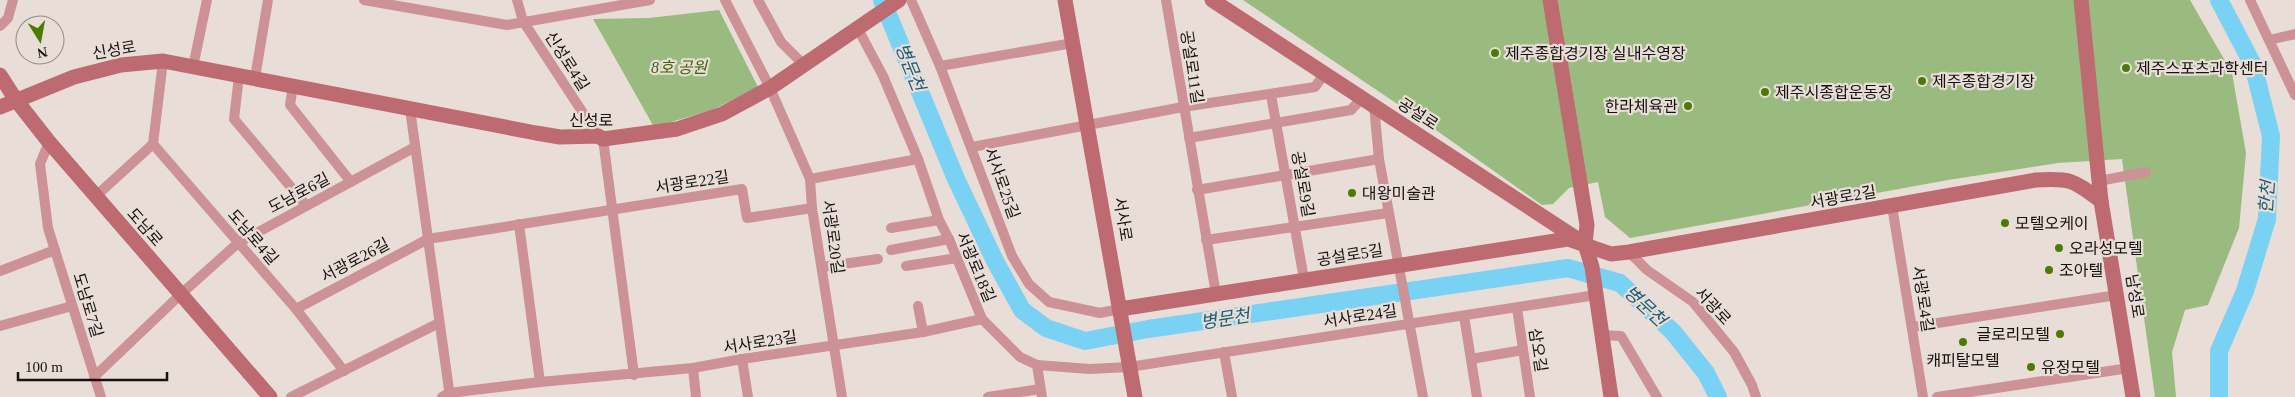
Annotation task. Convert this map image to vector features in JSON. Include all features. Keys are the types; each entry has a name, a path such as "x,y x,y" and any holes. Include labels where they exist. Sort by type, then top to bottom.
{"street":[{"path":"0,26 8,18 13,0"},
{"path":"193,66 207,0"},
{"path":"255,78 268,0"},
{"path":"364,0 397,3 488,23 508,25 523,21 616,8 650,0"},
{"name":"신성로4길","path":"517,0 523,21 600,138"},
{"name":"서광로20길","path":"725,0 770,88 810,179 812,208 842,397"},
{"path":"758,0 781,42 804,65"},
{"name":"신성로","path":"0,107 74,76 121,65 163,61 560,137 600,138 677,129 722,114 770,88 902,0"},
{"name":"서사로25길","path":"902,0 940,66 1012,256 1029,284 1049,302 1100,313 1120,313"},
{"name":"서사로","path":"1065,0 1128,362"},
{"name":"공설로11길","path":"1166,0 1216,294"},
{"name":"공설로","path":"1212,0 1585,244"},
{"path":"1550,0 1587,225 1585,244 1592,267 1611,397"},
{"name":"남성로","path":"2081,0 2099,181 2133,397"},
{"path":"2250,0 2295,95"},
{"name":"서광로18길","path":"861,27 918,159 939,220 949,239 982,319 1020,357 1036,365 1090,369 1128,362"},
{"path":"2269,40 2295,34"},
{"path":"940,66 1073,43"},
{"path":"96,196 153,144 163,61"},
{"path":"972,147 1183,107 1315,87 1325,73"},
{"name":"도남로","path":"0,75 16,100 49,142 270,397"},
{"path":"239,76 234,118 306,205"},
{"path":"293,86 290,105 351,182"},
{"name":"공설로9길","path":"1271,95 1304,279"},
{"path":"1189,138 1351,110 1368,102 1423,397"},
{"path":"410,109 447,396"},
{"path":"600,138 634,375"},
{"name":"도남로7길","path":"49,142 40,164 48,228 101,397"},
{"name":"도남로4길","path":"153,144 296,309 344,371"},
{"name":"도남로6길","path":"94,377 238,243 415,147"},
{"path":"810,179 918,159"},
{"path":"1197,190 1379,159"},
{"path":"2099,181 2146,172"},
{"name":"서광로2길","path":"1585,244 1611,254 1629,252 2036,180 2063,178 2078,184 2102,201"},
{"name":"서광로22길","path":"428,239 742,190 747,218 812,208"},
{"name":"서광로4길","path":"1892,206 1923,397"},
{"path":"1206,240 1388,213"},
{"path":"891,228 939,220"},
{"path":"519,224 540,382"},
{"name":"서광로26길","path":"296,309 428,239"},
{"path":"891,250 949,239"},
{"name":"공설로5길","path":"1120,313 1304,279 1399,269 1568,239 1585,244"},
{"path":"0,271 55,250"},
{"name":"서광로","path":"1629,252 1647,270 1693,302 1734,352 1752,385 1756,397"},
{"path":"906,266 957,258"},
{"path":"822,267 878,259"},
{"name":"서사로24길","path":"1128,362 1224,352 1410,320 1464,316 1596,295"},
{"path":"1912,326 2117,295"},
{"path":"0,326 72,306"},
{"path":"918,306 923,332"},
{"name":"삼오길","path":"1517,308 1530,397"},
{"path":"1464,316 1477,397"},
{"name":"서사로23길","path":"447,396 540,382 634,375 693,368 923,332 982,319"},
{"path":"291,397 439,323"},
{"path":"1601,328 1621,336 1657,397"},
{"path":"1471,360 1523,350"},
{"path":"1224,352 1232,397"},
{"path":"742,359 748,397"},
{"path":"1128,362 1135,397"},
{"path":"988,397 1041,393 1036,365"},
{"path":"693,368 696,397"},
{"path":"1937,397 2129,368"}],"green space":[{"name":"제주시종합운동장","path":"1243,0 2190,0 2232,73 2246,153 2239,228 2208,305 2185,310 2172,352 2176,397 2155,397 2122,159 2058,163 1948,180 1630,238 1605,217 1598,182 1569,188 1553,204 1542,205 1433,128"},
{"name":"8호 공원","path":"719,10 758,87 712,110 654,127 593,19 649,18"}],"waterway":[{"name":"병문천","path":"882,0 956,179 995,261 1022,310 1046,328 1085,341 1148,329 1568,268 1620,283 1673,332 1706,373 1718,397"},
{"name":"한천","path":"2219,0 2253,65 2271,136 2267,219 2245,291 2219,351 2219,397"}],"place":[{"name":"제주종합경기장 실내수영장","path":"1495,53"},
{"name":"제주스포츠과학센터","path":"2126,68"},
{"name":"제주종합경기장","path":"1922,81"},
{"name":"제주시종합운동장","path":"1765,92"},
{"name":"한라체육관","path":"1688,106"},
{"name":"대왕미술관","path":"1352,193"},
{"name":"모텔오케이","path":"2005,223"},
{"name":"오라성모텔","path":"2059,248"},
{"name":"조아텔","path":"2049,270"},
{"name":"글로리모텔","path":"2060,334"},
{"name":"캐피탈모텔","path":"1963,342"},
{"name":"유정모텔","path":"2031,367"}]}
